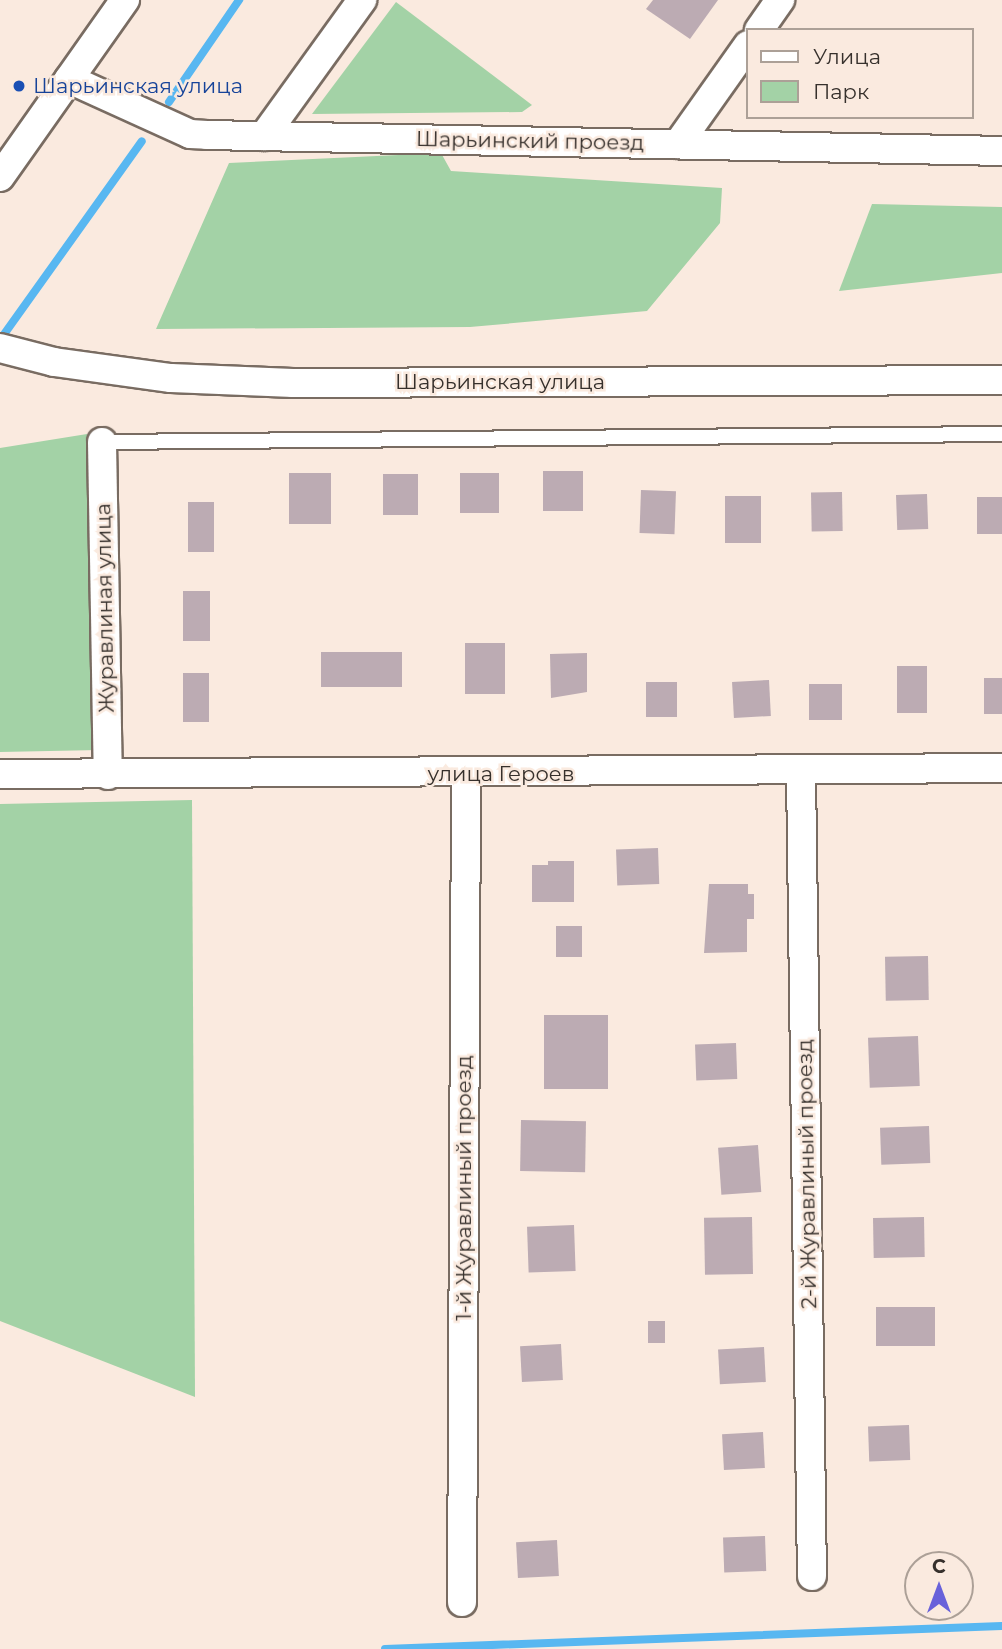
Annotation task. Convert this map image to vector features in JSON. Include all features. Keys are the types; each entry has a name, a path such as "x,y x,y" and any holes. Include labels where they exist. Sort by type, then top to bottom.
{"street":[{"path":"5,162 125,0"},
{"path":"264,136 362,0"},
{"path":"760,28 780,0"},
{"path":"678,144 746,48"},
{"name":"Шарьинский проезд","path":"69,79 190,134 1002,151"},
{"name":"Шарьинская улица","path":"4,350 54,362 171,378 293,383 1002,380"},
{"name":"Журавлиная улица","path":"102,442 108,775"},
{"name":"улица Героев","path":"0,774 801,772 1002,768"},
{"name":"2-й Журавлиный проезд","path":"801,772 812,1576"},
{"name":"1-й Журавлиный проезд","path":"461,1602 466,774"}],"lane":[{"path":"102,442 1002,434"}],"green space":[{"path":"396,2 532,105 522,112 312,114"},
{"path":"441,153 451,171 722,188 720,223 647,311 470,327 156,329 229,163"},
{"path":"872,204 1002,207 1002,273 839,291"},
{"path":"87,434 99,750 0,752 0,448"},
{"path":"192,800 195,1397 0,1321 0,804"}],"building":[{"path":"653,0 718,0 690,39 646,9"},
{"path":"543,471 583,471 583,511 543,511"},
{"path":"289,473 331,473 331,524 289,524"},
{"path":"460,473 499,473 499,513 460,513"},
{"path":"383,474 418,474 418,515 383,515"},
{"path":"641,490 676,491 674,534 639,533"},
{"path":"842,492 843,531 812,532 811,493"},
{"path":"927,494 928,529 897,530 896,495"},
{"path":"725,496 761,496 761,543 725,543"},
{"path":"977,497 1002,497 1002,534 977,534"},
{"path":"188,502 214,502 214,552 188,552"},
{"path":"183,591 210,591 210,641 183,641"},
{"path":"465,643 505,643 505,694 465,694"},
{"path":"321,652 402,652 402,687 321,687"},
{"path":"587,653 587,692 551,698 550,654"},
{"path":"897,666 927,666 927,713 897,713"},
{"path":"183,673 209,673 209,722 183,722"},
{"path":"984,678 1002,678 1002,714 984,714"},
{"path":"769,680 771,716 734,718 732,682"},
{"path":"646,682 677,682 677,717 646,717"},
{"path":"809,684 842,684 842,720 809,720"},
{"path":"658,848 659,884 617,885 616,849"},
{"path":"548,861 574,861 574,902 532,902 532,865 548,865"},
{"path":"709,884 748,884 748,894 754,894 754,919 747,919 747,952 704,953"},
{"path":"556,926 582,926 582,957 556,957"},
{"path":"928,956 929,1000 886,1001 885,957"},
{"path":"544,1015 608,1015 608,1089 544,1089"},
{"path":"918,1036 920,1086 870,1088 868,1038"},
{"path":"736,1043 737,1079 696,1080 695,1044"},
{"path":"521,1120 586,1121 585,1172 520,1171"},
{"path":"929,1126 930,1163 881,1165 880,1128"},
{"path":"758,1145 761,1192 721,1195 718,1148"},
{"path":"752,1217 753,1274 705,1275 704,1218"},
{"path":"924,1217 925,1257 874,1258 873,1218"},
{"path":"574,1225 576,1271 529,1273 527,1227"},
{"path":"876,1307 935,1307 935,1346 876,1346"},
{"path":"648,1321 665,1321 665,1343 648,1343"},
{"path":"561,1344 563,1380 522,1382 520,1346"},
{"path":"764,1347 766,1382 720,1384 718,1349"},
{"path":"909,1425 910,1460 869,1461 868,1426"},
{"path":"763,1432 765,1468 724,1470 722,1434"},
{"path":"765,1536 766,1571 724,1572 723,1537"},
{"path":"557,1540 559,1576 518,1578 516,1542"}],"waterway":[{"path":"169,102 239,0"},
{"path":"0,340 142,141"},
{"path":"385,1649 1002,1626"}],"place":[{"name":"Шарьинская улица","path":"19,86"}]}
